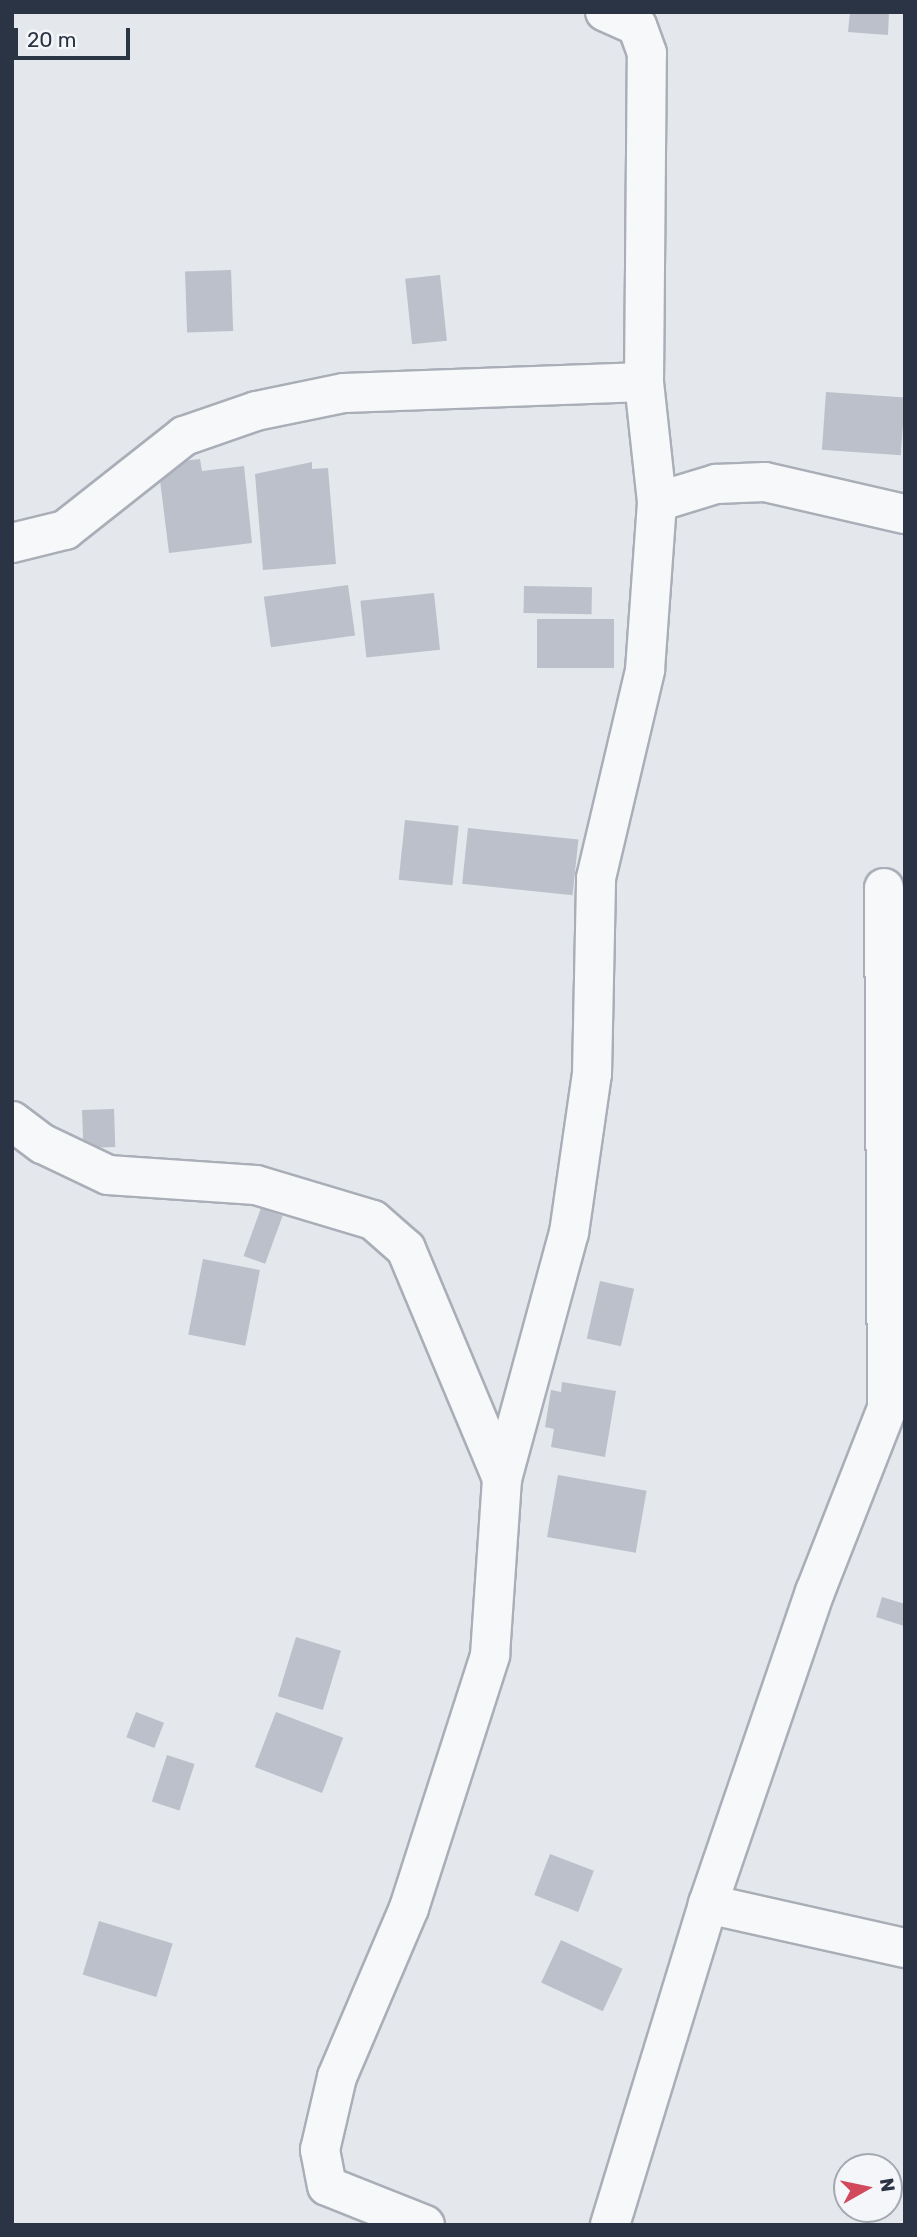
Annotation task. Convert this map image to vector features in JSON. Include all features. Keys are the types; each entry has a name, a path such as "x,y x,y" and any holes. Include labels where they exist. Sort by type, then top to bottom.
{"street":[{"path":"425,2225 327,2186 320,2150 337,2077 409,1908 490,1655 502,1479 569,1233 592,1074 596,878 645,670 657,502 644,382 647,53 637,26 605,12"},
{"path":"12,542 65,530 184,436 256,411 344,393 644,382"},
{"path":"657,502 716,484 765,482 905,514"},
{"path":"610,2225 709,1904 815,1592 887,1408 884,888"},
{"path":"12,1121 43,1144 108,1175 256,1185 373,1220 406,1249 502,1479"},
{"path":"709,1904 905,1948"}],"building":[{"path":"850,12 889,12 888,35 848,32"},
{"path":"231,270 233,331 187,333 185,272"},
{"path":"440,275 447,341 412,344 405,279"},
{"path":"826,392 905,398 901,455 822,450"},
{"path":"200,459 202,471 244,466 252,543 169,553 158,464"},
{"path":"312,462 312,469 328,468 336,564 263,570 255,474"},
{"path":"348,585 355,636 271,647 264,597"},
{"path":"524,586 592,587 592,614 524,613"},
{"path":"434,593 440,650 366,657 360,601"},
{"path":"537,619 614,619 614,668 537,668"},
{"path":"405,820 459,826 452,885 399,880"},
{"path":"468,828 578,840 573,895 462,884"},
{"path":"114,1109 115,1147 83,1148 82,1110"},
{"path":"261,1208 283,1216 265,1264 244,1256"},
{"path":"203,1259 260,1270 245,1346 188,1335"},
{"path":"600,1281 634,1289 621,1346 587,1338"},
{"path":"562,1382 616,1391 605,1457 551,1447 554,1429 545,1427 551,1390 561,1392"},
{"path":"558,1475 647,1491 636,1553 547,1537"},
{"path":"882,1597 905,1604 904,1626 876,1617"},
{"path":"296,1637 341,1651 323,1710 278,1696"},
{"path":"136,1712 164,1723 154,1748 126,1737"},
{"path":"276,1712 343,1738 322,1793 255,1767"},
{"path":"167,1755 195,1764 179,1811 152,1802"},
{"path":"550,1854 594,1871 578,1912 534,1895"},
{"path":"99,1921 173,1944 156,1997 83,1975"},
{"path":"561,1940 623,1969 603,2011 541,1983"}]}
